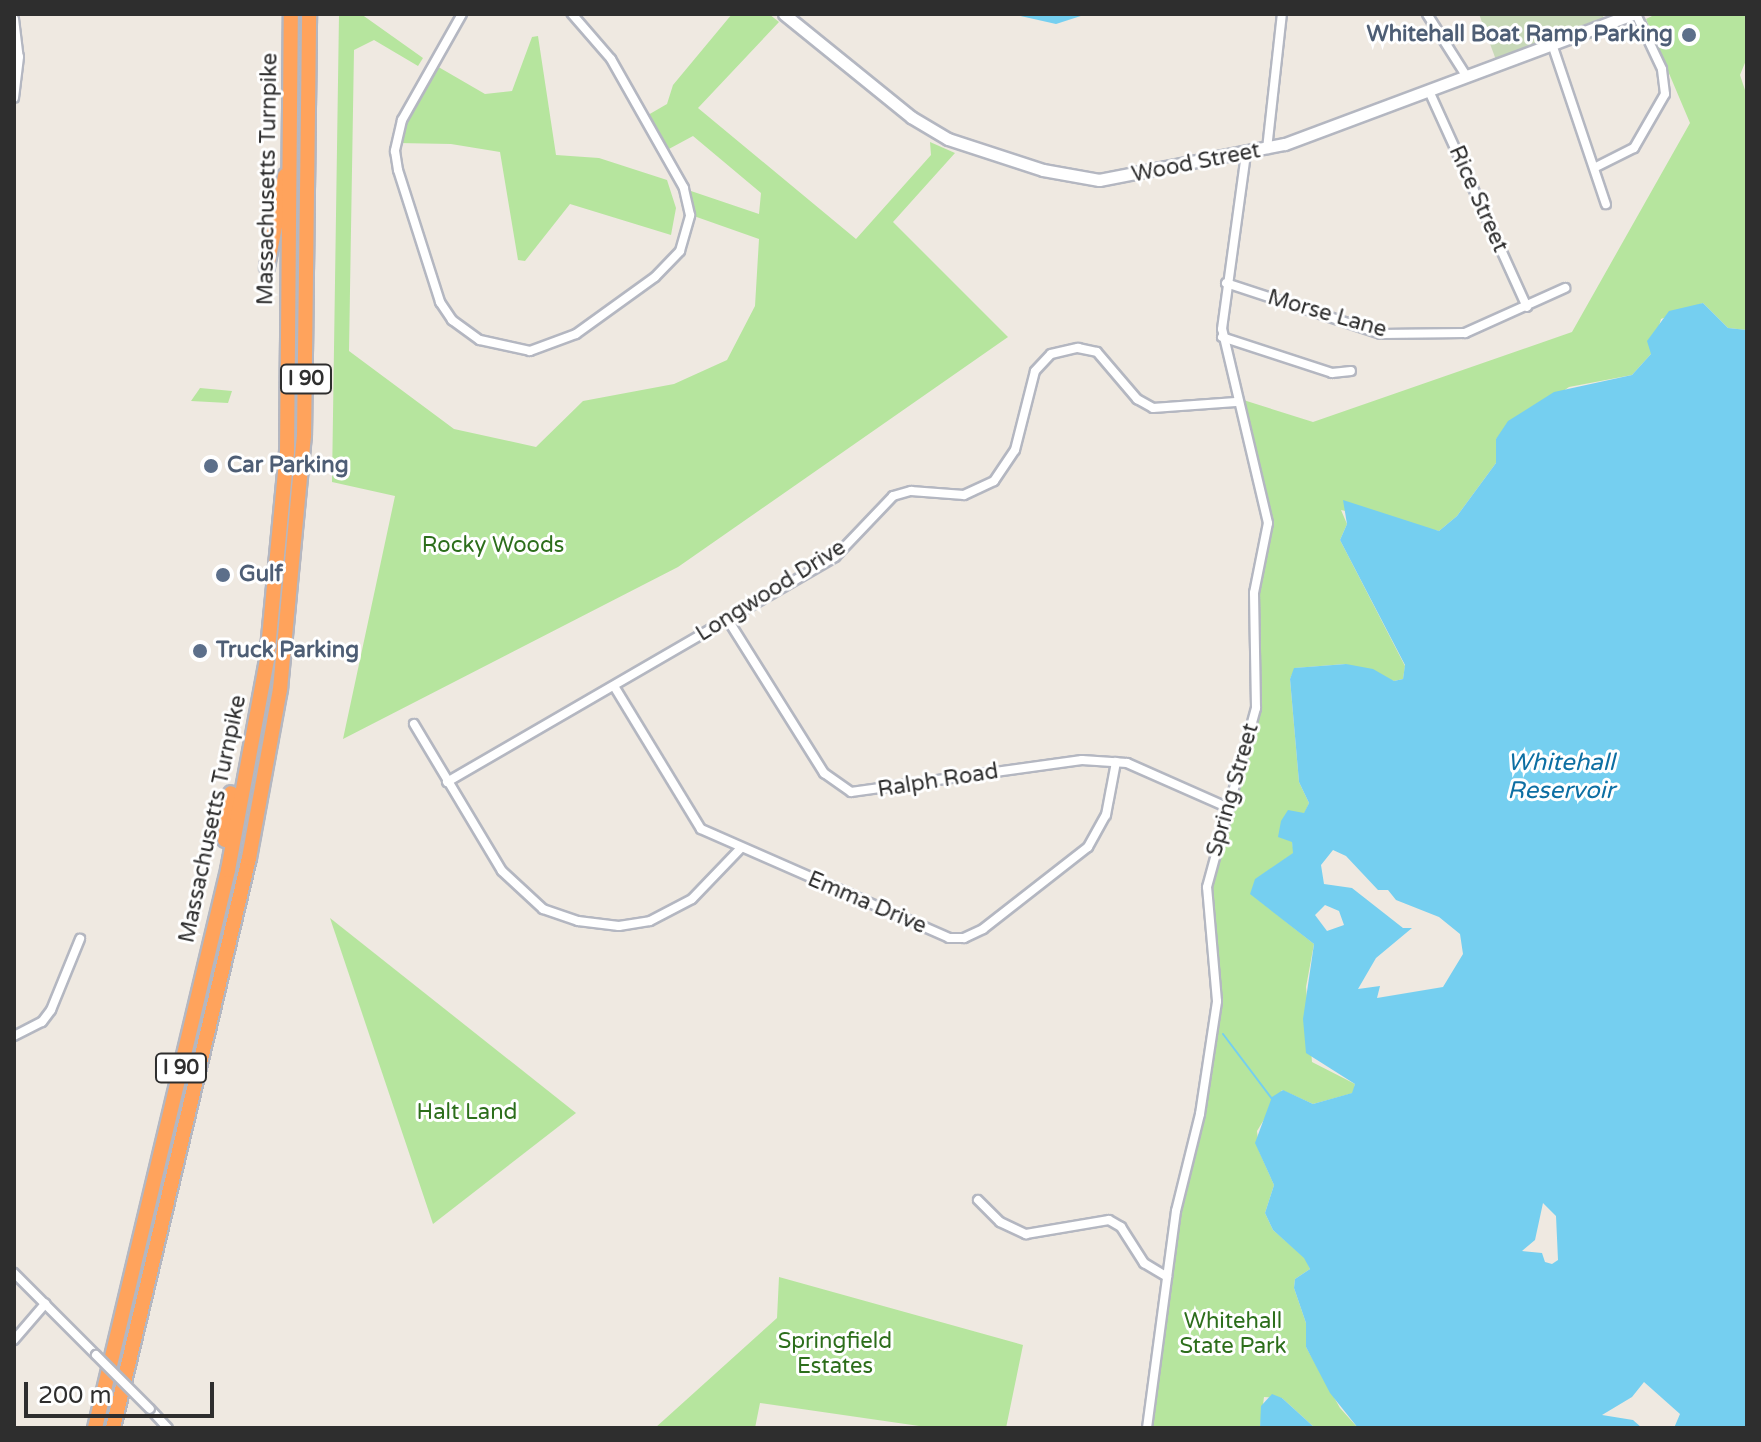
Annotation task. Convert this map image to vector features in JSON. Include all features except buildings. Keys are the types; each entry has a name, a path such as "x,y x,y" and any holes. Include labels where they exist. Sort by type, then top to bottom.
{"highway":[{"name":"Massachusetts Turnpike","path":"95,1428 211,942 254,744 281,525 291,149 291,14"},
{"name":"Massachusetts Turnpike","path":"113,1428 249,858 282,674 304,436 309,14"},
{"path":"267,267 291,149"},
{"path":"211,942 231,793"}],"main road":[{"name":"Wood Street","path":"784,14 935,132 1043,170 1114,179 1267,149 1634,14"}],"street":[{"path":"462,14 402,120 395,151 398,170 440,302 452,320 480,340 529,351 576,334 655,277 680,251 690,215 684,188 611,59 572,14"},
{"path":"1267,149 1282,14"},
{"path":"1427,14 1467,77"},
{"path":"1596,167 1634,148 1665,94 1662,69 1634,14"},
{"path":"14,19 19,57 14,98"},
{"path":"1552,44 1606,204"},
{"name":"Rice Street","path":"1429,91 1527,307"},
{"name":"Spring Street","path":"1147,1428 1181,1182 1197,1128 1212,1039 1217,986 1207,887 1256,708 1254,593 1268,538 1263,495 1236,402 1222,337 1226,283 1246,154"},
{"name":"Morse Lane","path":"1226,283 1381,334 1465,333 1565,288"},
{"path":"1222,337 1332,373 1351,371"},
{"name":"Longwood Drive","path":"447,782 847,550 893,496 911,491 964,495 994,481 1015,450 1035,371 1051,354 1078,348 1097,352 1137,399 1153,408 1236,402"},
{"name":"Ralph Road","path":"728,620 824,773 851,792 1082,760 1116,762 1229,808"},
{"name":"Emma Drive","path":"614,686 701,829 740,849 949,938 964,938 1088,847 1106,815 1116,762"},
{"path":"414,724 447,782 521,893 543,909 578,921 619,926 675,910 712,882 740,849"},
{"path":"14,1036 30,1030 51,1010 80,939"},
{"path":"978,1200 1000,1222 1026,1234 1109,1220 1121,1227 1144,1263 1167,1277"},
{"path":"14,1273 168,1428"},
{"path":"14,1340 45,1304"}],"green space":[{"name":"Rocky Woods","path":"339,14 361,14 423,58 418,66 374,40 354,50 349,351 454,429 536,447 583,401 674,384 727,360 755,306 759,239 691,215 688,190 759,214 761,193 693,136 667,150 648,115 667,104 673,85 732,14 769,14 779,22 698,108 856,239 931,155 930,142 955,153 893,222 1008,337 678,567 343,739 395,496 332,482"},
{"path":"1479,14 1602,14 1605,20 1496,60"},
{"name":"Whitehall State Park","path":"1656,14 1747,14 1747,58 1740,75 1747,96 1747,330 1728,328 1703,303 1661,319 1651,354 1632,375 1569,387 1496,439 1496,463 1457,516 1439,531 1341,510 1347,524 1340,540 1405,666 1403,679 1394,681 1345,664 1295,668 1290,679 1299,782 1309,803 1292,842 1294,853 1256,879 1251,894 1314,944 1306,987 1312,1062 1355,1084 1353,1093 1313,1104 1282,1090 1257,1131 1259,1151 1274,1185 1265,1213 1273,1230 1305,1258 1310,1269 1295,1279 1294,1288 1306,1323 1306,1347 1340,1408 1358,1428 1315,1428 1282,1398 1264,1397 1260,1428 1150,1428 1173,1232 1214,1038 1204,897 1249,734 1254,608 1270,529 1237,398 1313,422 1572,332 1690,123 1646,19"},
{"path":"538,36 556,155 599,158 667,180 676,208 671,235 570,204 525,261 518,260 500,152 451,144 398,143 400,128 435,65 485,94 512,91 532,37"},
{"path":"200,388 232,391 228,403 191,401"},
{"name":"Halt Land","path":"330,918 576,1113 433,1224"},
{"name":"Springfield Estates","path":"779,1277 1023,1345 1006,1428 933,1428 760,1403 755,1428 655,1428 777,1318"}],"water":[{"path":"1011,14 1087,14 1056,24"},
{"name":"Whitehall Reservoir","path":"1703,303 1728,328 1747,330 1747,1428 1674,1428 1680,1414 1644,1382 1632,1397 1602,1415 1633,1420 1642,1428 1358,1428 1330,1393 1306,1347 1306,1323 1294,1288 1295,1279 1310,1269 1304,1258 1273,1230 1265,1213 1274,1185 1255,1143 1272,1097 1283,1090 1313,1104 1352,1093 1355,1084 1306,1053 1303,1019 1314,944 1250,894 1255,879 1293,853 1292,842 1278,837 1281,821 1288,810 1304,813 1309,803 1299,782 1290,679 1294,668 1346,664 1373,669 1394,681 1403,679 1405,665 1340,540 1347,524 1343,500 1439,531 1457,516 1496,463 1496,439 1508,421 1554,392 1632,375 1651,354 1647,341 1669,311","holes":["1333,850 1346,856 1378,890 1388,890 1396,900 1439,917 1460,934 1463,954 1443,987 1377,998 1380,986 1358,989 1376,958 1412,928 1403,928 1352,888 1324,884 1321,865","1325,905 1339,911 1344,925 1327,931 1315,915","1543,1203 1556,1216 1558,1260 1552,1264 1545,1262 1542,1253 1522,1251 1535,1240"]},
{"path":"1272,1394 1282,1398 1315,1428 1260,1428 1261,1406"}],"waterway":[{"path":"1223,1034 1273,1100"}],"place":[{"name":"Whitehall Boat Ramp Parking","path":"1689,35"},
{"name":"Car Parking","path":"211,466"},
{"name":"Gulf","path":"223,575"},
{"name":"Truck Parking","path":"200,651"}]}
